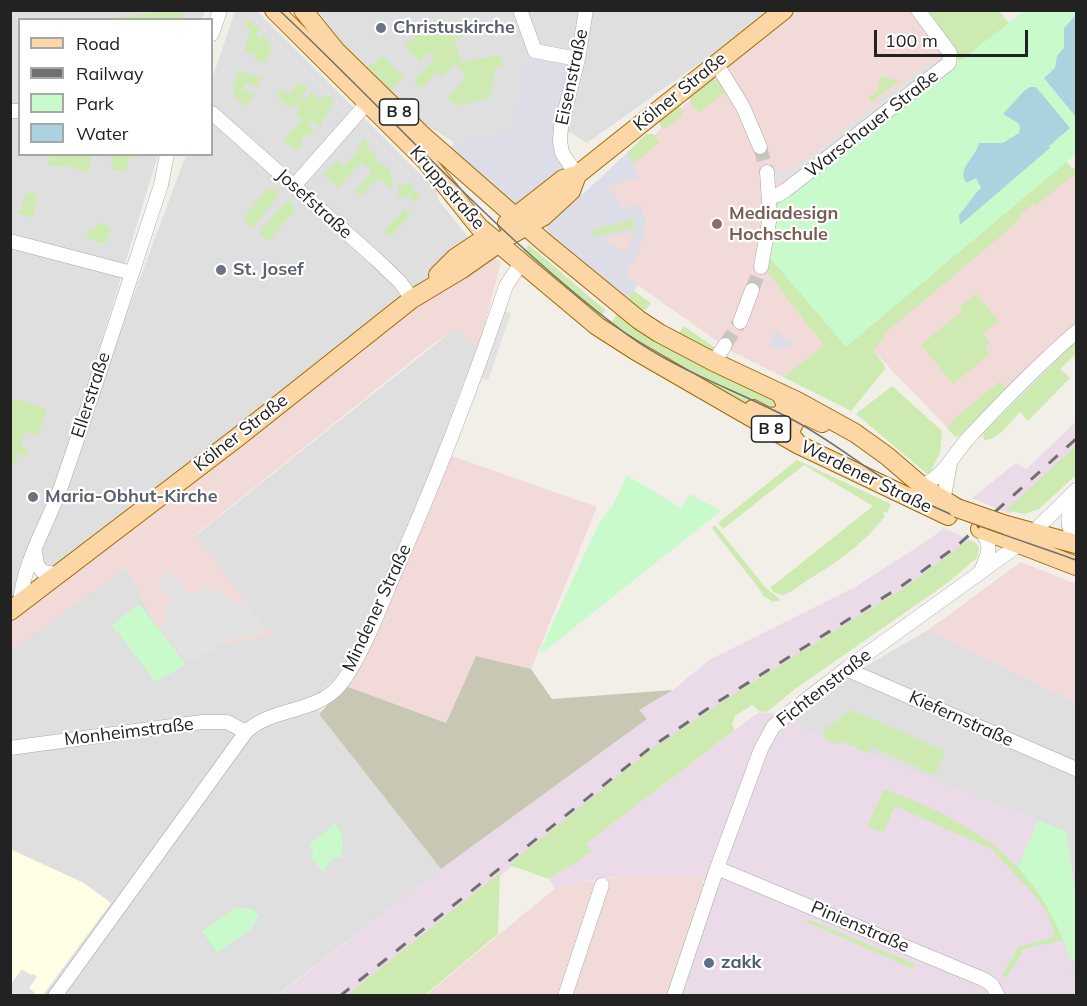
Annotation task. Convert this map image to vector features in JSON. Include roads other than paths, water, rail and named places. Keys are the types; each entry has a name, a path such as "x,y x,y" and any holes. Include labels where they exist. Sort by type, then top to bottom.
{"main road":[{"name":"Kruppstraße","path":"274,10 426,161 459,204 493,239"},
{"name":"Kruppstraße","path":"303,10 336,51 421,134 521,221"},
{"name":"Kölner Straße","path":"15,608 416,296 455,258 493,239 521,221 563,179 578,175 784,10"},
{"name":"Werdener Straße","path":"521,221 639,320 714,362 780,393 855,433 887,456 949,509 994,534 1035,532 1077,542"},
{"name":"Werdener Straße","path":"493,239 597,326 799,445 949,509 1019,545 1077,566"},
{"path":"694,384 710,385 768,417 779,416 785,410 786,403 780,393"},
{"path":"799,445 791,435 791,427 798,417 811,417 899,468"}],"street":[{"path":"213,31 220,10"},
{"path":"520,10 535,51 578,60"},
{"name":"Eisenstraße","path":"578,175 562,153 560,141 561,127 578,60 586,10"},
{"name":"Warschauer Straße","path":"770,197 786,190 949,63 950,53 918,10"},
{"path":"716,63 743,107 760,147"},
{"path":"294,186 368,102"},
{"name":"Josefstraße","path":"213,114 416,296"},
{"name":"Ellerstraße","path":"15,608 34,550 61,486 161,185 167,156"},
{"name":"Ellerstraße","path":"161,185 175,156"},
{"path":"761,267 769,229 770,197 766,172"},
{"path":"10,241 132,273"},
{"name":"Mindener Straße","path":"55,996 246,732 263,720 308,706 332,694 346,676 404,552 447,450 506,286 521,263"},
{"path":"740,322 752,290"},
{"path":"922,486 932,482 950,464 971,434 1077,332"},
{"path":"714,362 725,345"},
{"path":"949,509 950,464"},
{"path":"1074,492 1068,523 1077,542"},
{"name":"Fichtenstraße","path":"674,996 717,868 761,749 773,727 846,669 1019,545 1074,492"},
{"path":"981,571 994,534"},
{"path":"34,550 37,565 43,572 55,574 62,572"},
{"name":"Kiefernstraße","path":"846,669 1077,769"},
{"name":"Monheimstraße","path":"10,748 202,722 227,722 246,732"},
{"name":"Pinienstraße","path":"717,868 985,980 998,996"},
{"path":"565,996 602,885"}],"water":[{"path":"1076,15 1076,117 1044,78 1055,68 1057,56 1064,48 1064,28"},
{"path":"1030,87 1036,87 1070,128 960,225 959,215 981,188 976,178 967,183 964,178 965,168 979,143 1003,143 1019,133 1018,123 1003,114"}],"tunnel":[{"path":"760,147 767,172"},
{"path":"752,290 761,267"},
{"path":"725,345 740,322"}],"tram line":[{"path":"279,10 490,218 578,296 625,333 686,370 795,421 927,504 969,522 1076,560"}],"railway":[{"path":"340,996 650,748 716,703 903,585 957,546 1076,439"}],"place":[{"name":"Christuskirche","path":"381,28"},
{"name":"Mediadesign Hochschule","path":"717,224"},
{"name":"St. Josef","path":"221,270"},
{"name":"Maria-Obhut-Kirche","path":"33,497"},
{"name":"zakk","path":"709,963"}]}
